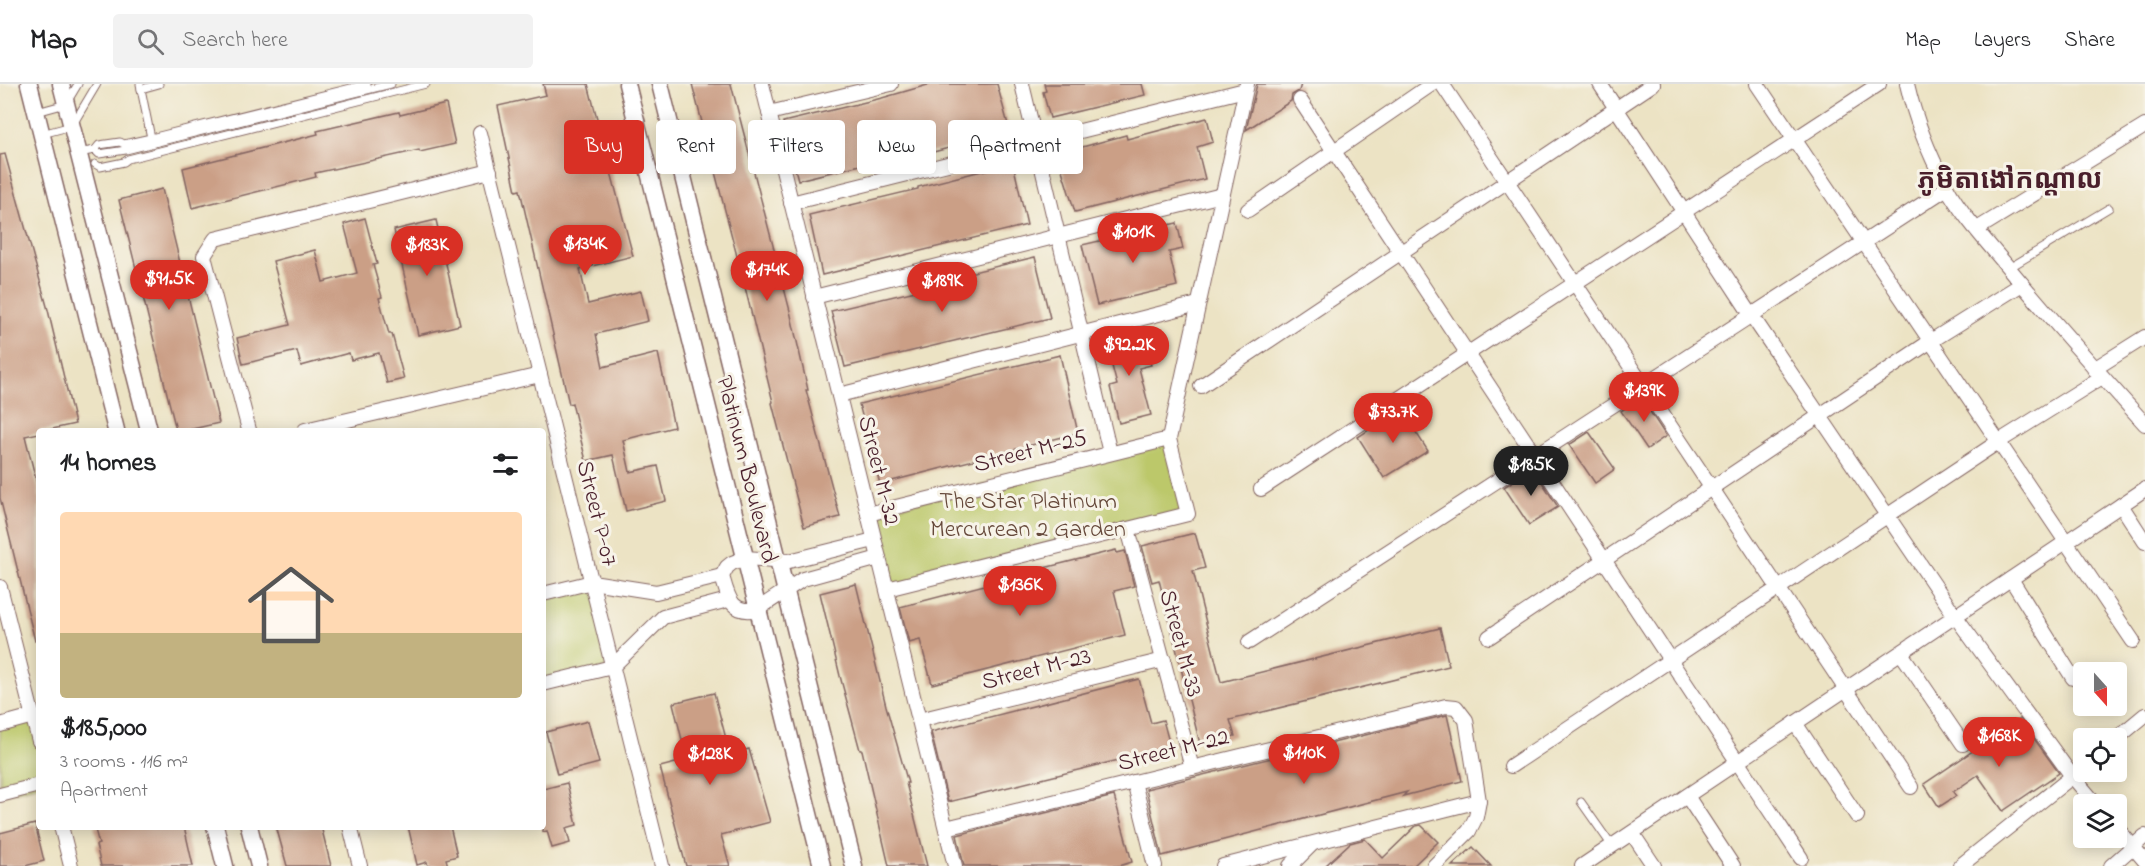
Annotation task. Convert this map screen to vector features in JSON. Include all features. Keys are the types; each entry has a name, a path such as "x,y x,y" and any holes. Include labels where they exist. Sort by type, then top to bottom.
{"street":[{"path":"29,84 116,428"},
{"path":"61,84 72,126 87,158 149,428"},
{"name":"Platinum Boulevard","path":"627,84 822,866"},
{"name":"Platinum Boulevard","path":"660,84 854,866"},
{"name":"Street M-32","path":"762,84 955,866"},
{"path":"769,113 891,84"},
{"path":"1022,84 1031,120"},
{"path":"1248,210 1432,84"},
{"path":"1442,84 1911,787"},
{"path":"1600,84 1752,316 1956,617 2087,794"},
{"path":"1201,386 1653,84"},
{"path":"1757,84 2133,642"},
{"path":"1261,489 1880,84"},
{"path":"1906,84 1913,109 1947,188 2008,268 2145,424"},
{"path":"887,589 1188,514 1169,439 1246,87 1083,130"},
{"path":"1300,100 1802,858"},
{"path":"1977,229 2145,126"},
{"name":"Street P-07","path":"480,132 662,866"},
{"path":"791,203 948,164"},
{"path":"248,428 204,256 215,239 490,171"},
{"path":"1044,174 1110,453"},
{"path":"1249,642 1947,188"},
{"path":"814,297 1222,195"},
{"path":"1489,637 1931,341 2022,284"},
{"path":"838,395 1198,304"},
{"path":"1510,766 1998,442 2098,373 2145,337"},
{"path":"314,428 540,375"},
{"name":"Street M-25","path":"868,513 1169,439"},
{"path":"1582,866 2145,489"},
{"path":"2121,505 2145,542"},
{"name":"Street M-33","path":"1128,529 1192,768"},
{"path":"874,540 798,559 745,558 732,563 722,576 728,600 744,610 758,609 803,579 879,558"},
{"path":"546,593 592,582 656,592 722,576"},
{"path":"2011,579 2073,678"},
{"path":"0,587 36,717 0,725"},
{"path":"656,592 663,617"},
{"path":"546,683 612,667 663,617 728,600"},
{"path":"1901,652 1963,744"},
{"name":"Street M-23","path":"919,720 1164,660"},
{"name":"Street M-22","path":"946,828 1446,706 1456,707 1466,720 1479,801"},
{"path":"2127,730 2145,715"},
{"path":"1795,723 1857,816"},
{"path":"1960,866 2072,776"},
{"path":"1134,782 1155,866"},
{"path":"0,795 36,786"},
{"path":"1687,796 1733,866"},
{"path":"1224,866 1479,801 1476,817 1469,831 1434,866"},
{"path":"62,830 71,866"},
{"path":"216,830 225,866"},
{"path":"250,830 259,866"},
{"path":"351,830 360,866"},
{"path":"1632,833 1654,866"},
{"path":"2111,866 2145,836"},
{"path":"2127,839 2145,861"},
{"path":"1290,866 1313,843"}],"lane":[{"path":"37,112 66,104 78,84"},
{"path":"42,134 72,126 97,84"},
{"path":"151,138 140,86 159,84"},
{"path":"326,84 330,100"},
{"path":"87,158 101,167 124,162 330,100 366,86 391,84"},
{"path":"125,147 151,138 330,100 368,98 426,84"},
{"path":"366,86 368,98"},
{"path":"87,158 125,147 330,100"},
{"path":"2008,268 2109,208"},
{"path":"1581,802 1612,846"}],"green space":[{"name":"The Star Platinum Mercurean 2 Garden","path":"1169,439 1188,514 887,589 868,514"},
{"path":"592,582 612,667 546,683 546,593"},
{"path":"33,716 36,728 36,786 0,795 0,725"}],"building":[{"path":"543,84 588,84 597,120 564,120 564,174 612,174 633,256 580,269 588,304 641,291 648,321 596,334 603,367 658,353 674,427 623,440 630,472 658,466 666,501 626,511 613,455 586,461 572,403 569,404 520,190 516,191 498,106 546,95"},
{"path":"692,84 731,84 748,149 748,174 754,174 790,311 808,390 806,390 840,517 804,527 716,174 736,174 736,120 701,120"},
{"path":"931,84 997,84 1007,120 948,120 948,148 936,151 936,120 857,120 857,166 845,169 845,120 791,120"},
{"path":"1044,84 1142,84 1145,95 1050,118 1043,92 1046,91"},
{"path":"1257,84 1301,84 1299,91 1292,95 1291,101 1246,130"},
{"path":"446,104 455,144 315,173 316,177 192,208 183,168 318,134 317,131"},
{"path":"1207,118 1213,142 1197,147 1205,179 1075,212 1063,174 1083,174 1083,147 1126,135 1127,139"},
{"path":"5,154 48,310 75,424 57,428 36,428 36,434 25,436 36,480 35,641 0,498 0,155"},
{"path":"796,174 823,174 798,180"},
{"path":"969,174 1015,174 1027,225 822,275 809,215 918,189 918,187"},
{"path":"162,189 219,423 197,428 176,428 119,200"},
{"path":"365,218 377,264 373,265 382,297 379,298 389,334 392,334 404,379 387,383 379,353 351,360 349,353 301,366 297,351 243,364 237,338 290,325 273,261 315,250 323,282 357,273 344,224"},
{"path":"436,220 460,325 418,335 394,230"},
{"path":"1177,223 1183,249 1169,252 1177,286 1097,305 1082,245"},
{"path":"1035,257 1050,318 845,367 831,311 941,285 940,280"},
{"path":"1142,333 1151,365 1139,368 1151,415 1119,423 1110,387 1117,385 1106,343"},
{"path":"1060,355 1078,433 880,484 859,404"},
{"path":"1641,398 1666,436 1647,449 1621,411"},
{"path":"1401,409 1428,451 1384,478 1358,437"},
{"path":"1589,432 1615,469 1595,483 1569,445"},
{"path":"1533,468 1558,507 1529,525 1504,487"},
{"path":"1195,533 1205,568 1193,571 1221,682 1440,628 1449,666 1230,720 1235,736 1200,744 1159,580 1152,582 1142,546"},
{"path":"1116,550 1117,553 1125,551 1134,586 1114,591 1125,635 932,684 920,640 909,643 900,607"},
{"path":"856,584 886,706 908,783 906,783 927,866 889,866 862,750 860,750 840,676 820,593"},
{"path":"1139,679 1151,723 1163,720 1170,746 948,802 931,732"},
{"path":"714,693 730,754 749,749 770,822 721,835 730,866 686,866 660,767 687,760 673,703"},
{"path":"1447,715 1462,781 1403,796 1407,792 1162,856 1146,789"},
{"path":"2020,719 2059,773 2003,811 1978,775 1953,792 1956,796 1939,807 1924,784"},
{"path":"588,721 599,763 557,774 546,732"},
{"path":"567,783 577,825 566,828 570,843 552,848 547,831 543,832 546,830 546,788"},
{"path":"1114,796 1132,862 1119,866 964,866 957,835"},
{"path":"35,824 44,861 25,866 0,866 0,833"},
{"path":"1421,825 1438,842 1413,866 1325,866 1350,843 1365,839 1383,858 1416,826"},
{"path":"95,830 185,830 193,866 101,866 96,845 99,844"},
{"path":"277,830 322,830 331,866 287,866"},
{"path":"409,830 451,830 457,856 446,859 448,866 428,866 427,862 417,865"},
{"path":"1473,847 1491,866 1452,866"}],"district":[{"name":"ភូមិតាងៅកណ្តាល","path":"2010,179"}]}
